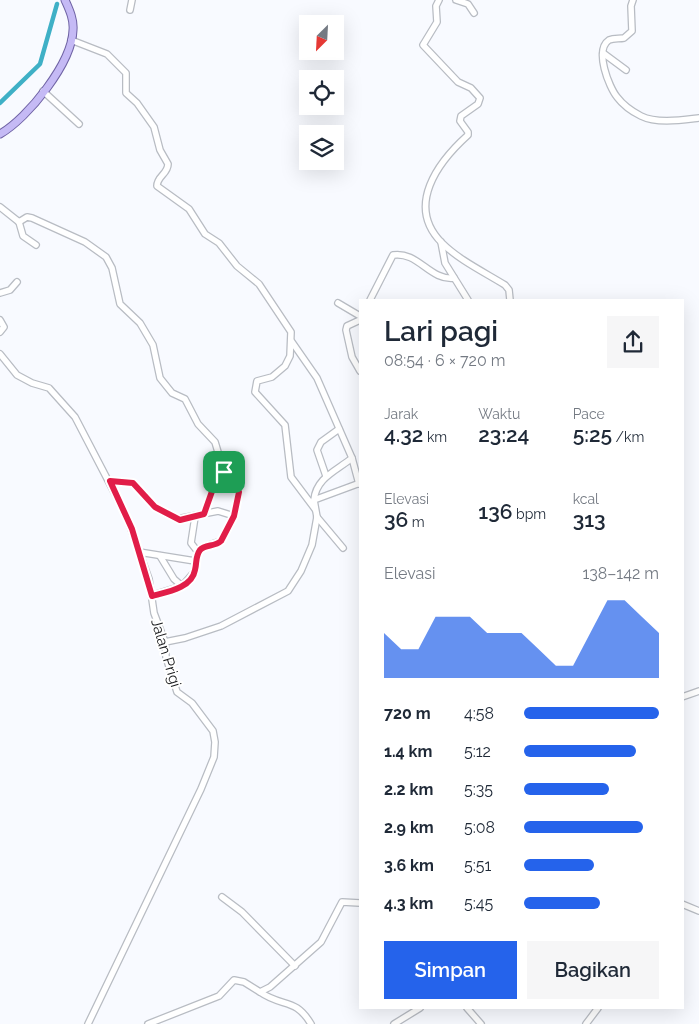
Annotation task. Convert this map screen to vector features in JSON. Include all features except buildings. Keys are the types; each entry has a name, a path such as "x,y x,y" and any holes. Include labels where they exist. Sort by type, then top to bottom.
{"main road":[{"path":"0,134 22,118 64,63 71,40 72,20 65,0"}],"street":[{"path":"130,10 132,0"},
{"path":"439,0 436,6 437,22 423,45 458,82 471,88 480,98 479,103 460,119 468,132 468,136 446,155 427,192 424,206 426,214 441,242 445,264 467,299"},
{"path":"456,0 469,2 474,13"},
{"path":"633,0 631,6 632,31 624,38 610,40 606,44 603,53 605,72 610,86 617,97 630,109 648,118 699,118"},
{"path":"71,40 107,54 126,72 126,93 137,103 154,127 160,150 168,164 166,172 158,180 157,186 189,209 205,234 219,244 237,266 259,284 291,332 290,356 285,366 272,377 257,381 255,392 285,425 291,477 315,509"},
{"path":"603,53 626,70"},
{"path":"43,91 79,124"},
{"path":"1,209 19,222 23,236 36,245"},
{"path":"19,222 27,217 32,218 94,246 106,257 112,268 120,304 140,323 153,345 160,378 172,393 184,399 198,424 215,442 224,472 239,492 234,516 218,544 203,547 198,552 193,575 182,586 152,596"},
{"path":"441,242 462,258 505,285 509,290 510,299"},
{"path":"371,299 393,255 410,257 442,279 454,278"},
{"path":"0,293 10,290 17,282"},
{"path":"338,303 359,315"},
{"path":"0,320 4,327 0,332"},
{"path":"359,320 347,326 346,330 352,357 359,369"},
{"path":"292,342 318,378 352,458 359,481"},
{"name":"Jalan Prigi","path":"0,354 17,375 32,383 44,386 54,393 75,417 110,481 126,515 140,552 152,596 154,613 165,642 166,657 177,692 192,703 213,731 215,742 214,757 201,789 88,1024"},
{"path":"326,476 317,450 321,442 339,429"},
{"path":"165,642 185,638 221,626 266,605 288,591 307,558 312,545 317,517 314,500 317,487 326,476 352,458"},
{"path":"204,514 216,480 224,472"},
{"path":"110,481 133,483 155,507 177,519 218,511 234,516"},
{"path":"314,500 359,484"},
{"path":"195,517 191,543 198,552"},
{"path":"317,517 343,548"},
{"path":"140,552 195,561"},
{"path":"160,556 174,579 182,586"},
{"path":"684,696 699,690"},
{"path":"222,897 242,912 295,966"},
{"path":"260,992 274,985 321,942 342,902 359,903"},
{"path":"684,905 699,911"},
{"path":"148,1024 220,996 234,980 244,982 271,999 297,1006 311,1024"},
{"path":"394,1024 418,1009"},
{"path":"468,1009 482,1024"},
{"path":"586,1024 597,1009"}],"waterway":[{"path":"0,103 40,64 57,4"}],"route":[{"path":"224,472 232,480 239,492 234,516 221,541 218,544 203,547 198,552 195,561 195,571 182,586 172,591 152,596 149,579 132,529 110,481 133,483 155,507 180,520 204,514 216,480 224,472"}]}
